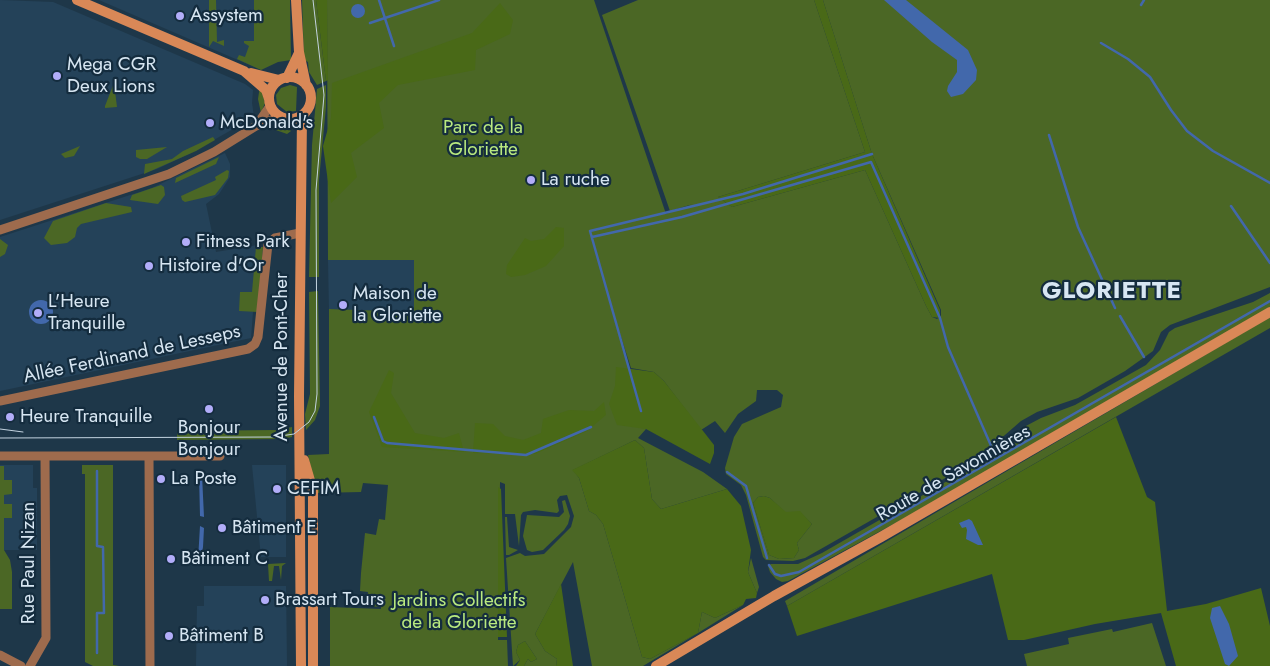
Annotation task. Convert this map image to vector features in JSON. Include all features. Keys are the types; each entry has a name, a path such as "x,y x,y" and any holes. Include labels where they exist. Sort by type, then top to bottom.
{"main road":[{"path":"77,0 244,71 283,79 301,80 306,85"},
{"path":"283,118 302,116 311,101 299,52 296,0"},
{"path":"270,102 272,88 283,79 299,52"},
{"path":"244,71 266,90 270,102 300,141"},
{"name":"Avenue de Pont-Cher","path":"300,666 300,141 302,116"},
{"name":"Route de Savonnières","path":"656,666 774,596 881,537 1270,312"},
{"name":"Avenue de Pont-Cher","path":"300,453 313,491 313,666"}],"street":[{"path":"256,126 270,102"},
{"path":"0,230 169,174 214,152 256,126 283,118"},
{"name":"Allée Ferdinand de Lesseps","path":"0,401 248,349 255,344 258,337 266,247 275,238 300,233"},
{"path":"0,456 220,456"},
{"name":"Rue Paul Nizan","path":"30,666 46,638 45,456"},
{"path":"149,456 150,666"},
{"path":"0,655 21,666"}],"shaded area":[{"path":"0,0 53,2 245,84 253,90 254,117 191,153 157,169 0,220"},
{"path":"99,0 258,0 257,68 231,57"},
{"path":"225,153 230,164 230,177 219,194 206,204 216,252 258,245 251,338 0,391 0,237 152,188"},
{"path":"328,260 414,260 414,313 329,309"},
{"path":"0,465 33,465 33,488 37,488 37,550 0,550"},
{"path":"252,465 286,465 286,557 261,557"},
{"path":"204,586 286,586 287,666 196,666 197,606 204,606"}],"green space":[{"path":"209,0 216,0 217,42 224,40 224,46 213,41 209,47"},
{"path":"254,0 290,0 291,60 278,62 261,70 237,59 239,55 245,57 249,46 244,41 254,41"},
{"path":"302,0 316,0 326,81 317,85 309,72 308,62 304,60"},
{"path":"316,0 327,0 328,80 326,81"},
{"path":"327,0 594,0 666,214 693,204 670,211 602,15 638,0 814,0 865,152 718,197 732,207 865,170 926,306 932,317 937,319 941,316 941,310 872,154 823,0 1270,0 1270,287 1170,325 1161,332 1153,351 1125,371 1078,398 1037,412 1021,421 975,461 805,558 793,561 766,560 763,557 746,495 741,485 726,474 725,468 734,437 742,424 781,407 783,395 777,390 757,390 756,401 738,414 725,433 715,421 701,430 664,381 654,372 631,368 613,312 646,429 638,438 703,472 727,489 661,509 652,499 644,448 635,440 573,470 579,478 589,511 596,515 603,524 642,657 650,659 698,633 643,666 592,666 573,562 535,634 545,651 557,659 556,666 524,666 528,659 531,662 537,659 525,641 518,645 516,652 520,660 513,666 506,558 520,553 525,556 544,554 571,527 574,516 567,495 560,496 557,500 559,511 557,513 535,510 523,512 521,515 519,546 515,514 505,514 505,484 500,482 498,640 507,640 508,666 330,666 330,607 381,609 381,607 366,606 368,592 360,591 361,573 365,533 376,535 379,519 385,520 388,485 363,483 361,492 316,493 308,455 329,454 329,309 414,312 414,260 328,260","holes":["758,497 770,498 786,513 800,512 812,524 797,543 799,550 794,558 779,559 769,555 753,503"]},
{"path":"814,0 823,0 872,154 940,310 940,318 932,317 926,306 865,170 732,207 718,197 865,152"},
{"path":"500,3 513,20 510,34 476,50 475,70 398,85 379,103 384,128 351,153 357,177 331,203 323,146 331,118 332,83 472,33"},
{"path":"114,83 117,107 105,108 105,106"},
{"path":"290,85 297,87 296,111 287,112 277,104 276,95 281,88"},
{"path":"326,85 326,107 319,180 319,277 309,277 312,145 317,89"},
{"path":"260,86 265,103 261,113 258,99"},
{"path":"280,123 291,131 287,134 273,129 267,124"},
{"path":"213,137 215,140 196,151 144,174 145,164 172,159 183,151"},
{"path":"80,146 74,156 65,158 61,154"},
{"path":"167,147 147,159 136,157 136,150"},
{"path":"219,157 216,164 175,183 176,178"},
{"path":"227,170 229,171 228,178 215,195 185,202 182,200 181,196 216,180 215,177"},
{"path":"161,185 164,187 165,195 158,204 130,200 132,195"},
{"path":"106,203 131,207 132,212 81,224 77,228 75,237 67,243 51,245 44,238 53,221"},
{"path":"556,227 564,228 564,246 546,266 525,275 511,277 506,274 507,265 525,238 531,241 544,239"},
{"path":"0,239 8,245 5,254 0,257"},
{"path":"256,247 263,247 258,312 239,311 240,292 252,292"},
{"path":"318,291 320,406 315,420 306,430 305,414 310,394 309,292"},
{"path":"1270,293 1270,307 912,514 788,581 782,582 776,579 770,572 768,566 771,564 798,564 822,553 991,456 1024,427 1041,418 1075,405 1146,365 1160,350 1169,332 1175,328 1253,302"},
{"path":"1270,317 1270,328 787,606 785,601"},
{"path":"616,367 654,372 664,381 714,445 714,453 710,464 646,429 617,425 609,404 615,386"},
{"path":"389,370 394,373 391,393 415,433 444,438 459,433 464,452 382,447 369,412"},
{"path":"604,402 606,415 587,431 535,454 473,453 475,423 493,424 505,436 523,440 541,433 543,419 569,410 594,411"},
{"path":"1116,417 1147,497 1155,502 1167,611 1206,604 1261,588 1270,626 1270,666 1176,666 1161,613 1095,624 1024,640 1008,640 992,574 797,636 787,606"},
{"path":"292,427 292,437 282,439 177,440 177,431 277,430"},
{"path":"635,440 644,448 652,499 661,509 727,489 741,506 751,550 748,572 757,593 756,598 746,599 743,605 715,618 702,612 698,633 650,659 642,657 603,524 596,515 589,511 579,478 572,470"},
{"path":"82,465 113,465 113,665 119,666 93,666 85,662 85,474 82,474"},
{"path":"0,466 4,466 4,480 12,480 12,494 4,495 4,504 12,504 12,518 4,518 4,550 10,560 12,572 12,609 0,609"},
{"path":"498,487 501,489 507,637 498,637"},
{"path":"758,497 770,498 786,512 800,511 812,524 797,543 799,550 794,558 779,559 769,555 753,503"},
{"path":"565,500 570,516 564,530 543,550 532,552 527,550 523,536 527,515 559,517 564,512 562,501"},
{"path":"505,517 507,517 509,547 518,550 509,555 506,555"},
{"path":"751,558 759,587 757,593 748,572"},
{"path":"286,563 282,566 281,580 279,566 274,566 272,581 269,581 268,564"},
{"path":"561,584 573,666 556,666 557,659 545,651 535,634"},
{"path":"743,605 698,633 702,612 715,618"},
{"path":"1152,623 1166,666 1027,666 1024,654 1069,644 1068,638 1112,629 1113,632"},
{"path":"525,641 537,659 531,662 528,659 524,666 516,666 520,660 516,652 518,645"}],"water":[{"path":"884,0 906,0 968,50 977,70 976,80 963,94 951,97 947,91 957,72 957,60 932,42"},
{"path":"355,4 361,4 365,11 361,18 355,18 351,14 351,8"},
{"path":"41,300 49,304 53,312 49,320 41,324 33,320 29,312 33,304"},
{"path":"199,473 202,475 204,517 200,516"},
{"path":"969,519 972,521 983,545 978,545 966,539 966,527 962,528 959,523"},
{"path":"200,526 204,528 203,547 201,558 198,560"},
{"path":"1220,606 1229,624 1238,656 1229,666 1225,664 1210,618 1212,608"}],"waterway":[{"path":"379,0 394,46"},
{"path":"370,23 439,0"},
{"path":"1141,5 1144,0"},
{"path":"1101,43 1128,59 1150,77 1187,131 1213,151 1270,183"},
{"path":"1049,135 1078,227 1115,308"},
{"path":"641,411 590,231 743,194 872,154"},
{"path":"592,237 682,217 871,162 940,318 948,347 992,448"},
{"path":"1231,206 1270,263"},
{"path":"769,565 775,574 781,576 799,572 1270,301"},
{"path":"1120,316 1144,357"},
{"path":"374,417 383,441 387,443 526,455 591,427"},
{"path":"97,471 97,546 103,547 104,613 97,613 97,653"},
{"path":"727,472 746,486 767,558"}],"tram line":[{"path":"0,438 274,437 294,434 309,422 315,411 317,394 316,190 324,95 313,0"},
{"path":"0,429 23,432"}],"place":[{"name":"Assystem","path":"180,16"},
{"name":"Mega CGR Deux Lions","path":"57,76"},
{"name":"McDonald's","path":"210,123"},
{"name":"La ruche","path":"531,180"},
{"name":"Fitness Park","path":"186,242"},
{"name":"Histoire d'Or","path":"149,266"},
{"name":"Maison de la Gloriette","path":"343,305"},
{"name":"L'Heure Tranquille","path":"38,313"},
{"name":"Bonjour Bonjour","path":"209,409"},
{"name":"Heure Tranquille","path":"10,417"},
{"name":"La Poste","path":"161,479"},
{"name":"CEFIM","path":"277,489"},
{"name":"Bâtiment E","path":"222,528"},
{"name":"Bâtiment C","path":"171,559"},
{"name":"Brassart Tours","path":"265,600"},
{"name":"Bâtiment B","path":"169,636"}],"district":[{"name":"GLORIETTE","path":"1112,292"}],"park label":[{"name":"Parc de la Gloriette","path":"483,139"},
{"name":"Jardins Collectifs de la Gloriette","path":"459,612"}]}
